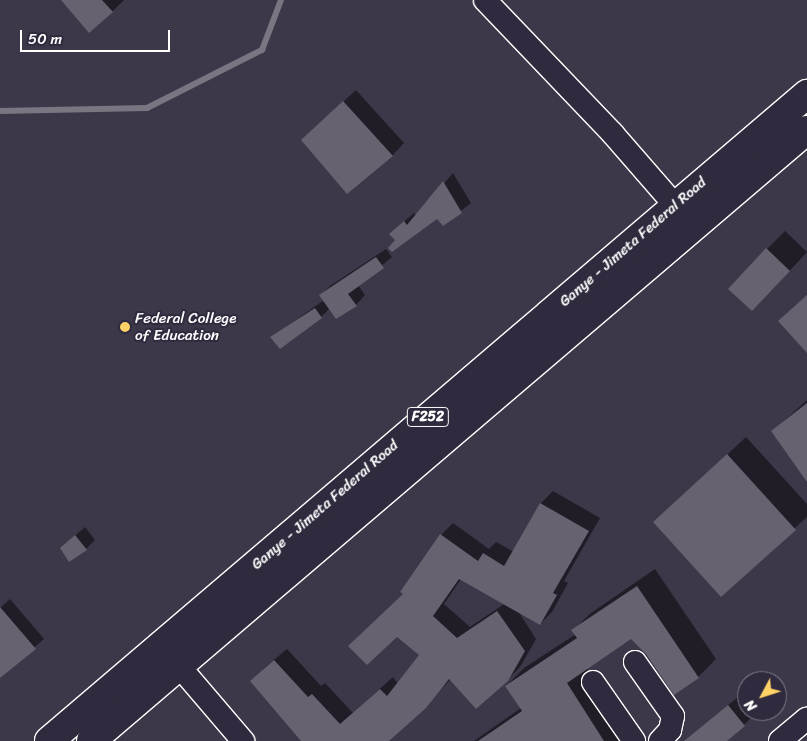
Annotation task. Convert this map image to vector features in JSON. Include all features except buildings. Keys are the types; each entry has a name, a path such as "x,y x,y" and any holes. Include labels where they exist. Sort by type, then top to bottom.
{"main road":[{"name":"Ganye - Jimeta Federal Road","path":"49,741 807,94"},
{"name":"Ganye - Jimeta Federal Road","path":"91,741 807,130"}],"street":[{"path":"485,0 613,134 694,227"},
{"path":"635,662 673,716 670,730 660,741"},
{"path":"179,666 243,741"},
{"path":"593,682 634,741"},
{"path":"780,741 807,718"}],"waterway":[{"path":"0,111 147,108 262,50 281,0"}],"place":[{"name":"Federal College of Education","path":"125,327"}]}
